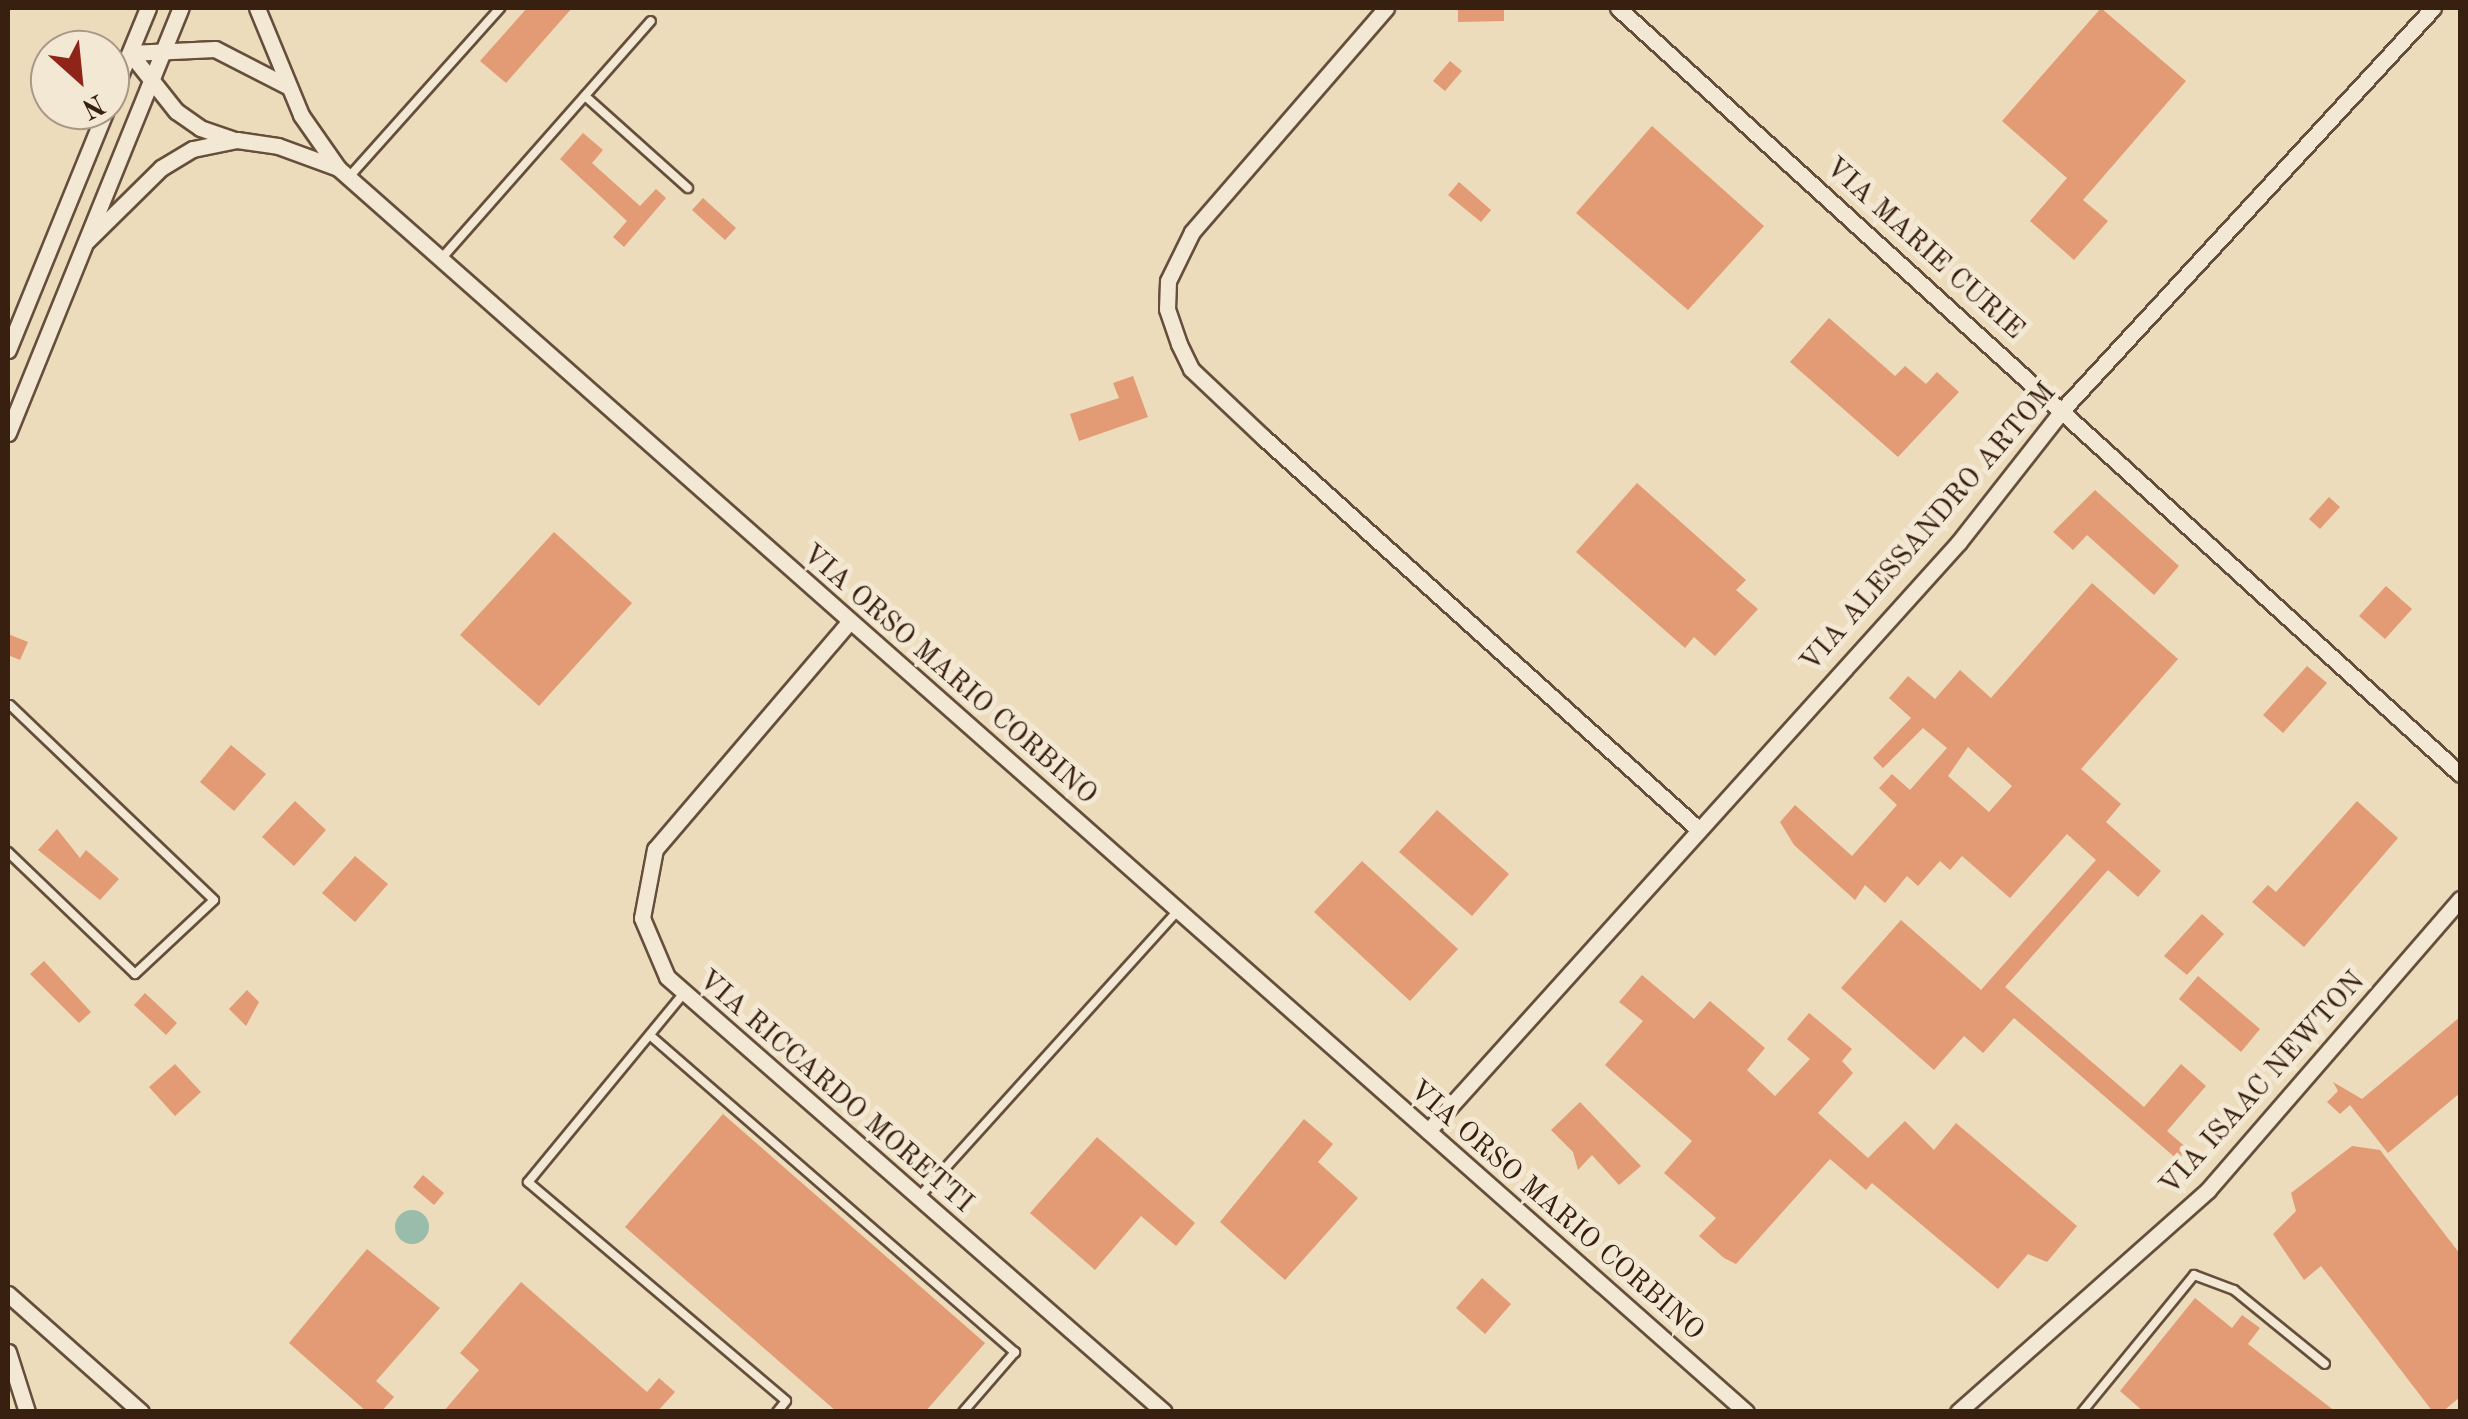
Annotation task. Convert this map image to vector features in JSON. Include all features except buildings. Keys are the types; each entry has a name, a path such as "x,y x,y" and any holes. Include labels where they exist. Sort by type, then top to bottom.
{"street":[{"path":"130,52 148,8"},
{"path":"8,433 181,8"},
{"path":"257,8 289,87 344,172"},
{"path":"1386,8 1192,232 1168,281 1166,309 1179,344 1192,369 1262,437 1698,829"},
{"name":"VIA MARIE CURIE","path":"1618,8 2064,408 2460,774"},
{"name":"VIA ALESSANDRO ARTOM","path":"1428,1131 1958,542 2064,408 2433,8"},
{"path":"130,52 165,47 215,49 289,87"},
{"path":"130,52 176,111 200,128 236,140"},
{"path":"8,350 98,130"},
{"name":"VIA ORSO MARIO CORBINO","path":"87,241 162,168 193,149 236,140 278,146 344,172 1746,1412"},
{"name":"VIA RICCARDO MORETTI","path":"850,621 655,849 642,918 667,978 1164,1412"},
{"name":"VIA ISAAC NEWTON","path":"1958,1412 2208,1190 2460,899"},
{"path":"8,1294 141,1412"},
{"path":"8,1352 27,1412"}],"lane":[{"path":"344,172 500,8"},
{"path":"441,259 651,21"},
{"path":"585,96 688,188"},
{"path":"8,852 135,974 214,900 10,705"},
{"path":"918,1199 1178,910"},
{"path":"684,992 652,1036 528,1182 786,1401 777,1412"},
{"path":"652,1036 1015,1352 963,1412"},
{"path":"2082,1412 2194,1275 2234,1290 2324,1364"}],"shaded area":[{"path":"412,1210 424,1215 429,1227 424,1239 412,1244 400,1239 395,1227 400,1215"}]}
